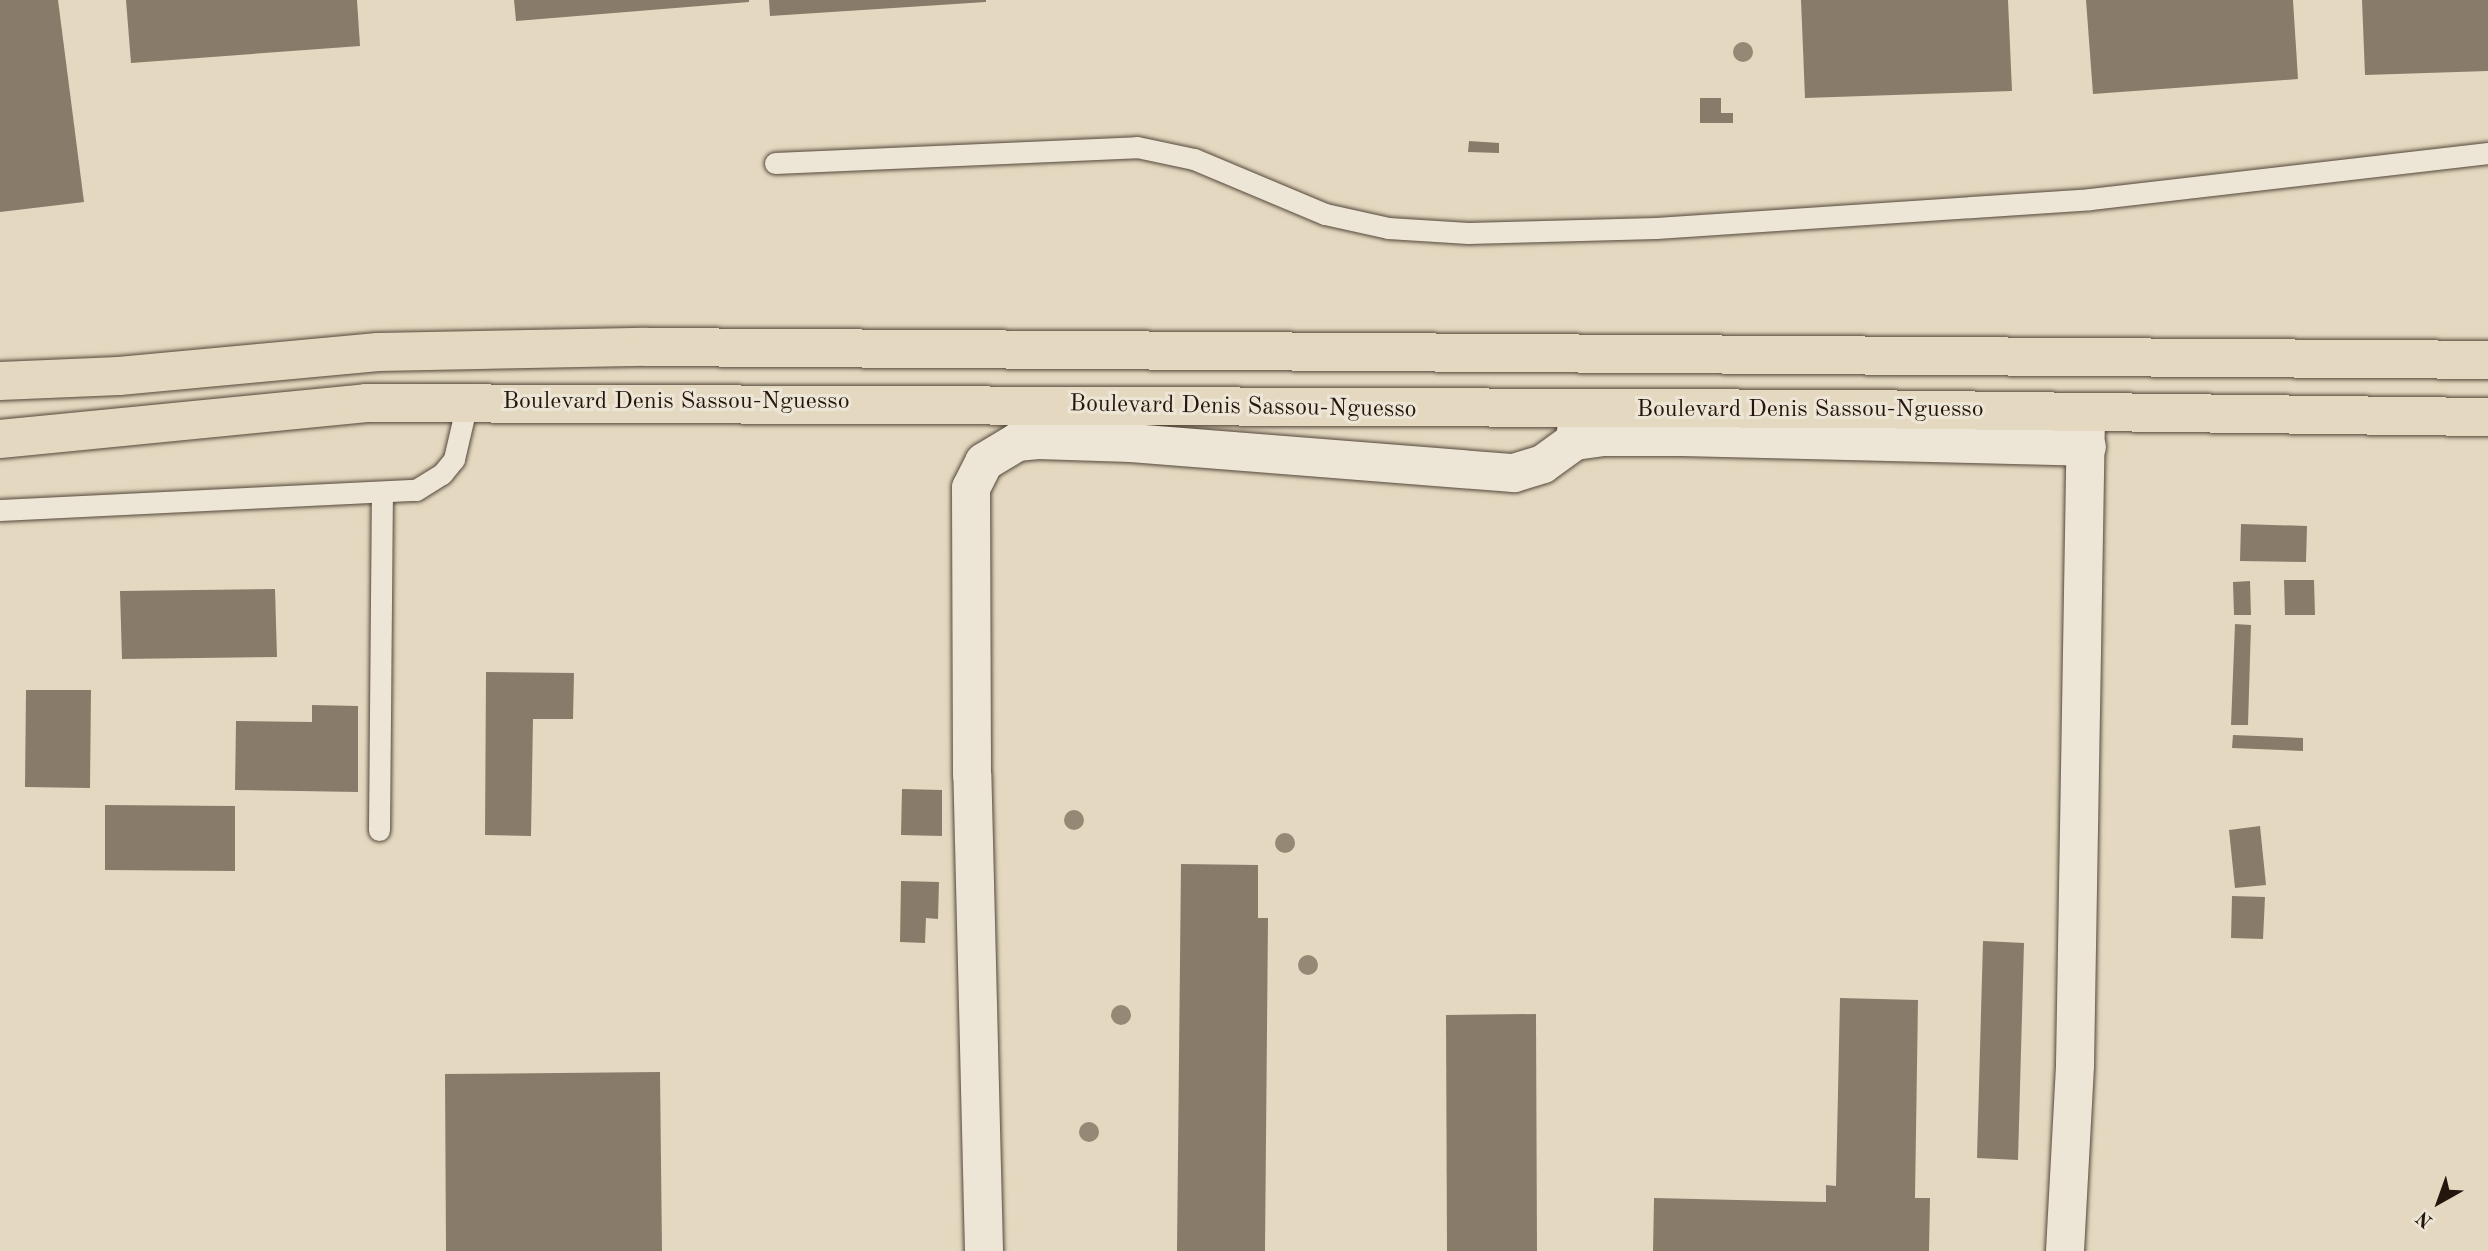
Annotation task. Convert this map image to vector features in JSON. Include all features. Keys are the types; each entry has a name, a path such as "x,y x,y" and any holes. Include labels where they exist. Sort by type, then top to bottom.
{"main road":[{"path":"0,381 119,376 378,352 646,347 2488,360"},
{"name":"Boulevard Denis Sassou-Nguesso","path":"0,439 352,405 467,403 1576,426 2087,430 2488,417"}],"street":[{"path":"984,1251 972,775 971,488 984,461 1017,442 1038,440 1131,443 1514,473 1533,469 1576,426"},
{"path":"2065,1251 2075,1065 2087,430"}],"lane":[{"path":"775,163 1137,147 1194,159 1325,214 1388,228 1468,233 1656,228 2090,199 2488,153"},
{"path":"0,510 416,490 442,474 454,459 467,403"},
{"path":"379,831 382,492"}],"building":[{"path":"0,0 58,0 84,202 0,212"},
{"path":"126,0 357,0 360,46 131,63"},
{"path":"514,0 749,0 749,2 516,21"},
{"path":"769,0 986,0 986,2 770,16"},
{"path":"1801,0 2008,0 2012,91 1805,98"},
{"path":"2086,0 2293,0 2298,79 2093,94"},
{"path":"2362,0 2488,0 2488,71 2365,75"},
{"path":"1700,98 1721,98 1721,113 1733,113 1733,123 1700,123"},
{"path":"1469,141 1499,143 1499,153 1468,152"},
{"path":"2241,524 2307,526 2306,562 2240,561"},
{"path":"2284,580 2314,580 2315,615 2285,615"},
{"path":"2250,581 2251,615 2234,615 2233,582"},
{"path":"275,589 277,657 122,659 120,591"},
{"path":"2235,624 2251,625 2248,725 2231,725"},
{"path":"486,672 574,673 573,719 533,719 531,836 485,835"},
{"path":"26,690 91,690 90,788 25,787"},
{"path":"312,705 358,706 358,792 235,790 236,721 312,722"},
{"path":"2233,735 2303,738 2303,751 2232,748"},
{"path":"902,789 942,790 942,836 901,835"},
{"path":"105,805 235,806 235,871 105,870"},
{"path":"2260,826 2266,885 2235,888 2229,830"},
{"path":"1181,864 1258,865 1258,918 1268,918 1265,1251 1177,1251"},
{"path":"901,881 939,882 938,919 926,918 925,943 900,942"},
{"path":"2232,896 2265,897 2263,939 2231,938"},
{"path":"1983,941 2024,943 2018,1160 1977,1158"},
{"path":"1840,998 1918,1000 1915,1198 1930,1198 1929,1251 1653,1251 1654,1198 1826,1202 1826,1185 1836,1186"},
{"path":"1536,1014 1537,1251 1447,1251 1446,1015"},
{"path":"660,1072 662,1251 446,1251 445,1074"}]}
